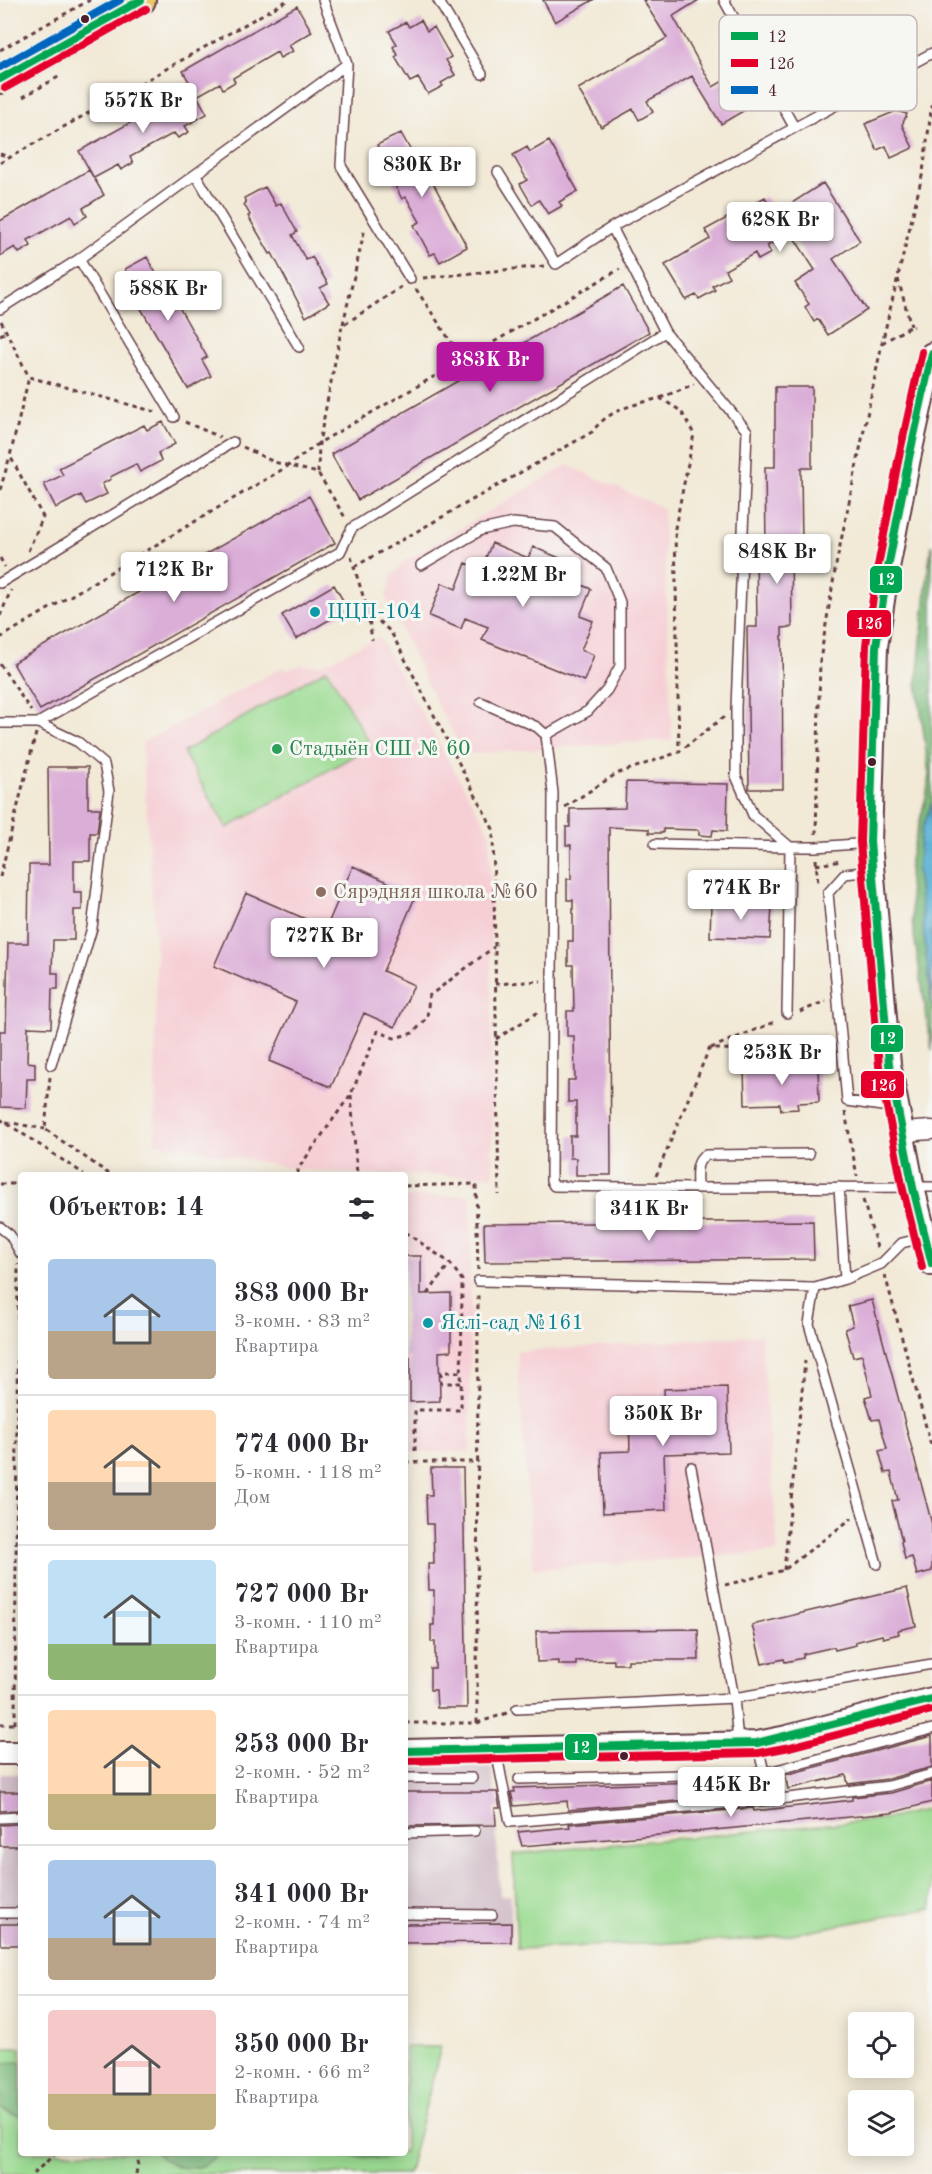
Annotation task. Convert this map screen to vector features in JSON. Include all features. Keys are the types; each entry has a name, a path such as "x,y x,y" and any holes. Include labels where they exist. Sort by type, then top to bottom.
{"main road":[{"path":"0,79 141,0"}],"street":[{"path":"932,354 891,550 876,647 870,843 887,1044 896,1108 901,1132 922,1187 926,1237 932,1263"},
{"path":"901,1132 932,1130"},
{"path":"408,1751 748,1744 787,1737 932,1699"},
{"path":"0,1753 18,1753"}],"lane":[{"path":"324,0 347,64 341,166 410,279"},
{"path":"438,0 482,74"},
{"path":"724,0 732,15"},
{"path":"917,61 932,53"},
{"path":"0,309 79,259 347,64"},
{"path":"785,111 794,127"},
{"path":"498,172 556,264 612,227 824,111"},
{"path":"196,175 299,347"},
{"path":"612,227 665,332 747,431 736,708 736,776 753,815 790,847 788,1015"},
{"path":"79,259 174,417"},
{"path":"38,723 340,552 352,528 665,332"},
{"path":"0,583 233,442"},
{"path":"421,565 481,530 513,523 555,527 606,568 620,602 620,666 607,690 588,711 546,735"},
{"path":"481,702 537,726 546,735 553,793 551,1181 554,1186 922,1187"},
{"path":"0,723 38,723 78,742 104,764 109,791 92,928 51,1065"},
{"path":"655,844 816,847 870,843"},
{"path":"873,871 845,874 828,893 847,1101 896,1108"},
{"path":"697,1188 698,1165 700,1159 706,1155 809,1154"},
{"path":"839,1187 845,1279"},
{"path":"0,1227 10,1235 18,1249"},
{"path":"478,1281 815,1288 881,1264 902,1243 926,1237"},
{"path":"815,1288 809,1324 877,1564"},
{"path":"691,1467 734,1698 748,1744 765,1773 771,1800"},
{"path":"517,1709 734,1698 932,1664"},
{"path":"519,1779 765,1773 932,1729"},
{"path":"496,1749 510,1822 771,1800 889,1786 932,1774"},
{"path":"408,1778 472,1778"},
{"path":"0,1818 18,1817"},
{"path":"408,1833 475,1831"},
{"path":"0,1913 18,1913"},
{"path":"408,1914 492,1915"}],"path":[{"path":"0,50 90,0"},
{"path":"0,163 288,0"},
{"path":"23,97 60,76"},
{"path":"0,154 9,157"},
{"path":"318,473 319,443 342,326 369,212"},
{"path":"0,638 288,466 319,443 630,263"},
{"path":"342,326 410,279 556,264"},
{"path":"410,279 463,360"},
{"path":"882,343 912,327 897,279"},
{"path":"0,335 7,332"},
{"path":"0,490 29,377"},
{"path":"354,567 592,432 601,420 623,408 660,398 704,380"},
{"path":"660,398 681,411 694,434 675,528 679,752"},
{"path":"0,616 43,517 10,456"},
{"path":"346,541 368,612 372,640"},
{"path":"368,612 391,632 493,829 499,1195"},
{"path":"0,664 38,723 0,877"},
{"path":"553,816 616,774 679,752 736,708"},
{"path":"816,865 844,861"},
{"path":"298,1172 351,1094 378,1031 394,1038 413,1033 427,1018 429,996 494,947"},
{"path":"495,984 552,980"},
{"path":"650,1188 709,1049 826,1001"},
{"path":"496,1039 552,1004"},
{"path":"709,1049 834,1050"},
{"path":"45,1129 51,1065"},
{"path":"351,1094 357,1172"},
{"path":"2,1120 45,1129 106,1172"},
{"path":"2,1120 81,1172"},
{"path":"0,1184 18,1184"},
{"path":"408,1186 476,1184 478,1281 477,1723"},
{"path":"408,1234 450,1263 462,1280 461,1410 415,1410 415,1452"},
{"path":"428,1294 450,1263"},
{"path":"784,1570 806,1359"},
{"path":"461,1372 441,1372 441,1383 461,1383"},
{"path":"0,1724 15,1724 18,1441"},
{"path":"408,1462 478,1462"},
{"path":"714,1588 784,1570 863,1510"},
{"path":"408,1723 477,1723 517,1709"},
{"path":"33,2174 53,2156"},
{"path":"136,2174 140,2156"}],"shaded area":[{"path":"567,465 663,508 672,740 465,754 437,704 386,597 392,576 405,561"},
{"name":"Сярэдняя школа №60","path":"379,637 490,833 493,1176 408,1175 408,1172 331,1172 298,1169 155,1143 156,954 142,743 283,667 287,670 301,665 321,665"},
{"path":"471,1195 470,1452 408,1452 408,1197"},
{"path":"761,1335 778,1552 533,1569 517,1352"},
{"path":"491,1766 500,1896 511,1895 511,1942 408,1943 408,1767"},
{"path":"0,1774 18,1774 18,1945 0,1945"}],"green space":[{"path":"932,545 932,1051 913,929 909,883 910,859 927,793 929,774 917,682"},
{"name":"Стадыён СШ № 60","path":"327,669 371,746 227,828 183,752"},
{"path":"932,1807 932,1908 764,1939 517,1949 513,1854 892,1818"},
{"path":"408,2047 441,2047 408,2174 0,2174 0,2048 18,2048 18,2156 408,2156"},
{"path":"18,2062 18,2115 0,2108 0,2063"},
{"path":"159,2156 216,2156 204,2165 192,2168 178,2166"},
{"path":"349,2156 392,2156 382,2159"}],"water":[{"path":"932,802 932,1006 917,869 921,832"}],"building":[{"path":"543,0 593,0 555,22"},
{"path":"643,0 699,0 673,16 713,87 719,84 719,111 743,111 721,124 692,76 647,101 653,112 639,120 633,109 601,127 578,89 667,38"},
{"path":"297,6 312,32 289,45 293,51 280,58 277,52 233,78 235,82 223,89 220,83 197,96 183,71"},
{"path":"421,20 427,31 434,27 451,57 446,60 455,75 441,83 443,86 428,94 418,78 410,82 395,57 398,55 393,47 397,44 389,31 406,22 409,27"},
{"path":"193,88 207,114 185,126 189,132 178,138 174,133 130,157 133,163 121,170 118,165 94,178 79,151"},
{"path":"896,111 907,114 902,125 913,148 891,158 886,146 877,150 865,124"},
{"path":"401,133 411,151 415,149 467,247 440,262 435,253 430,255 414,225 420,222 406,197 402,199 377,145"},
{"path":"549,141 578,191 559,202 562,206 548,214 539,200 532,205 520,184 527,180 513,155 527,147 530,152"},
{"path":"89,170 104,195 83,208 87,216 75,223 71,216 28,240 31,246 19,253 15,247 0,256 0,221"},
{"path":"823,183 860,241 833,259 867,310 828,335 818,319 814,322 805,307 809,304 795,283 815,270 791,233 767,246 771,253 758,260 755,253 725,270 729,277 712,286 715,290 699,299 696,295 686,300 665,265 710,239 705,230 765,197 775,214"},
{"path":"265,187 276,206 281,203 297,232 292,235 306,260 312,257 328,284 320,288 329,303 306,317 272,253 270,254 248,216 250,215 244,204 246,203 244,198"},
{"path":"147,257 158,277 161,275 207,357 202,360 211,376 188,389 129,288 131,286 126,277 129,276 125,269"},
{"path":"623,286 649,332 358,500 331,454"},
{"path":"775,387 812,387 812,468 801,468 802,547 791,547 792,627 782,628 783,789 749,789 747,627 757,627 756,547 766,547 765,467 775,467"},
{"path":"163,422 175,444 158,453 161,461 140,472 136,464 110,477 111,479 102,484 107,494 86,504 81,495 56,508 44,484 63,475 59,468 144,425 147,430"},
{"path":"309,496 335,543 40,710 13,663"},
{"path":"492,543 528,558 533,547 562,559 556,574 591,589 580,616 593,621 581,650 594,655 584,681 482,640 488,627 465,618 461,629 429,616 442,583 456,589 466,563 481,569"},
{"name":"ЦЦП-104","path":"334,585 348,609 296,639 282,615"},
{"path":"48,767 88,767 88,808 100,808 97,833 90,833 90,861 74,861 74,892 82,892 82,910 74,910 74,940 53,940 52,973 58,973 58,989 52,989 51,1028 28,1027 27,1062 35,1063 35,1079 27,1079 26,1108 0,1107 0,1031 6,1031 8,943 28,943 29,865 49,865"},
{"path":"626,782 728,784 727,831 713,830 712,836 699,835 699,830 663,829 663,833 649,833 649,829 609,827 611,1175 576,1175 576,1158 570,1158 570,1136 576,1136 576,1102 568,1102 568,1080 575,1080 574,1036 567,1036 567,1011 574,1011 573,965 568,965 568,941 573,941 573,900 567,900 567,879 571,879 571,845 566,845 566,827 570,827 570,809 625,808"},
{"path":"353,866 416,895 383,971 414,985 395,1027 364,1013 331,1087 269,1061 296,1002 214,966 246,893 326,928"},
{"path":"711,904 772,906 770,939 710,937"},
{"path":"818,1065 819,1102 797,1103 798,1109 781,1110 780,1104 745,1105 744,1068"},
{"path":"813,1221 814,1259 485,1262 484,1224"},
{"name":"Яслі-сад №161","path":"408,1256 421,1256 421,1294 451,1293 451,1351 439,1352 440,1401 410,1402 410,1357 408,1357"},
{"path":"872,1300 932,1524 932,1571 917,1575 912,1557 905,1559 892,1501 898,1500 891,1472 885,1473 879,1451 887,1449 879,1419 872,1420 865,1397 872,1395 862,1355 853,1357 845,1329 853,1326 848,1306"},
{"path":"727,1387 729,1452 664,1454 666,1510 603,1513 601,1452 630,1451 629,1415 665,1414 664,1389"},
{"path":"431,1468 463,1468 467,1708 437,1708 436,1690 430,1690 430,1668 435,1668 435,1642 431,1642 431,1625 434,1625 434,1590 429,1590 428,1564 434,1564 433,1524 427,1524 426,1495 432,1495"},
{"path":"907,1588 916,1626 898,1630 899,1634 883,1638 882,1635 855,1642 856,1645 803,1654 803,1658 785,1662 784,1659 762,1664 752,1625"},
{"path":"698,1629 699,1660 628,1660 628,1664 614,1664 614,1660 576,1661 576,1665 559,1665 559,1661 537,1662 536,1631"},
{"path":"932,1736 932,1767 888,1779 848,1784 846,1775 788,1789 785,1775"},
{"path":"759,1780 760,1794 568,1810 567,1801 514,1806 511,1792 515,1792 514,1788"},
{"path":"932,1781 932,1802 891,1813 522,1846 518,1832 570,1827 569,1824 753,1808 754,1811 852,1800 852,1797 891,1793"},
{"path":"0,1792 18,1792 18,1810 0,1811"},
{"path":"408,1792 497,1792 500,1808 495,1808 496,1825 408,1826"},
{"path":"18,1824 18,1846 0,1846 0,1825"},
{"path":"511,1923 511,1942 408,1943 408,1924"},
{"path":"0,1924 18,1924 18,1945 0,1945"}],"transit line":[{"name":"4","path":"0,67 120,0"},
{"name":"12","path":"0,79 141,0"},
{"name":"12б","path":"5,88 146,9"},
{"name":"12б","path":"922,352 877,571 866,645 860,842 879,1066 903,1190 922,1267"},
{"name":"12","path":"932,354 887,573 876,647 870,842 889,1064 913,1188 932,1264"},
{"name":"12","path":"408,1751 757,1743 932,1699"},
{"name":"12б","path":"408,1761 758,1753 790,1747 932,1710"}],"place":[{"name":"ЦЦП-104","path":"315,612"},
{"name":"Стадыён СШ № 60","path":"277,749"},
{"name":"Сярэдняя школа №60","path":"321,892"},
{"name":"Яслі-сад №161","path":"428,1323"}]}
